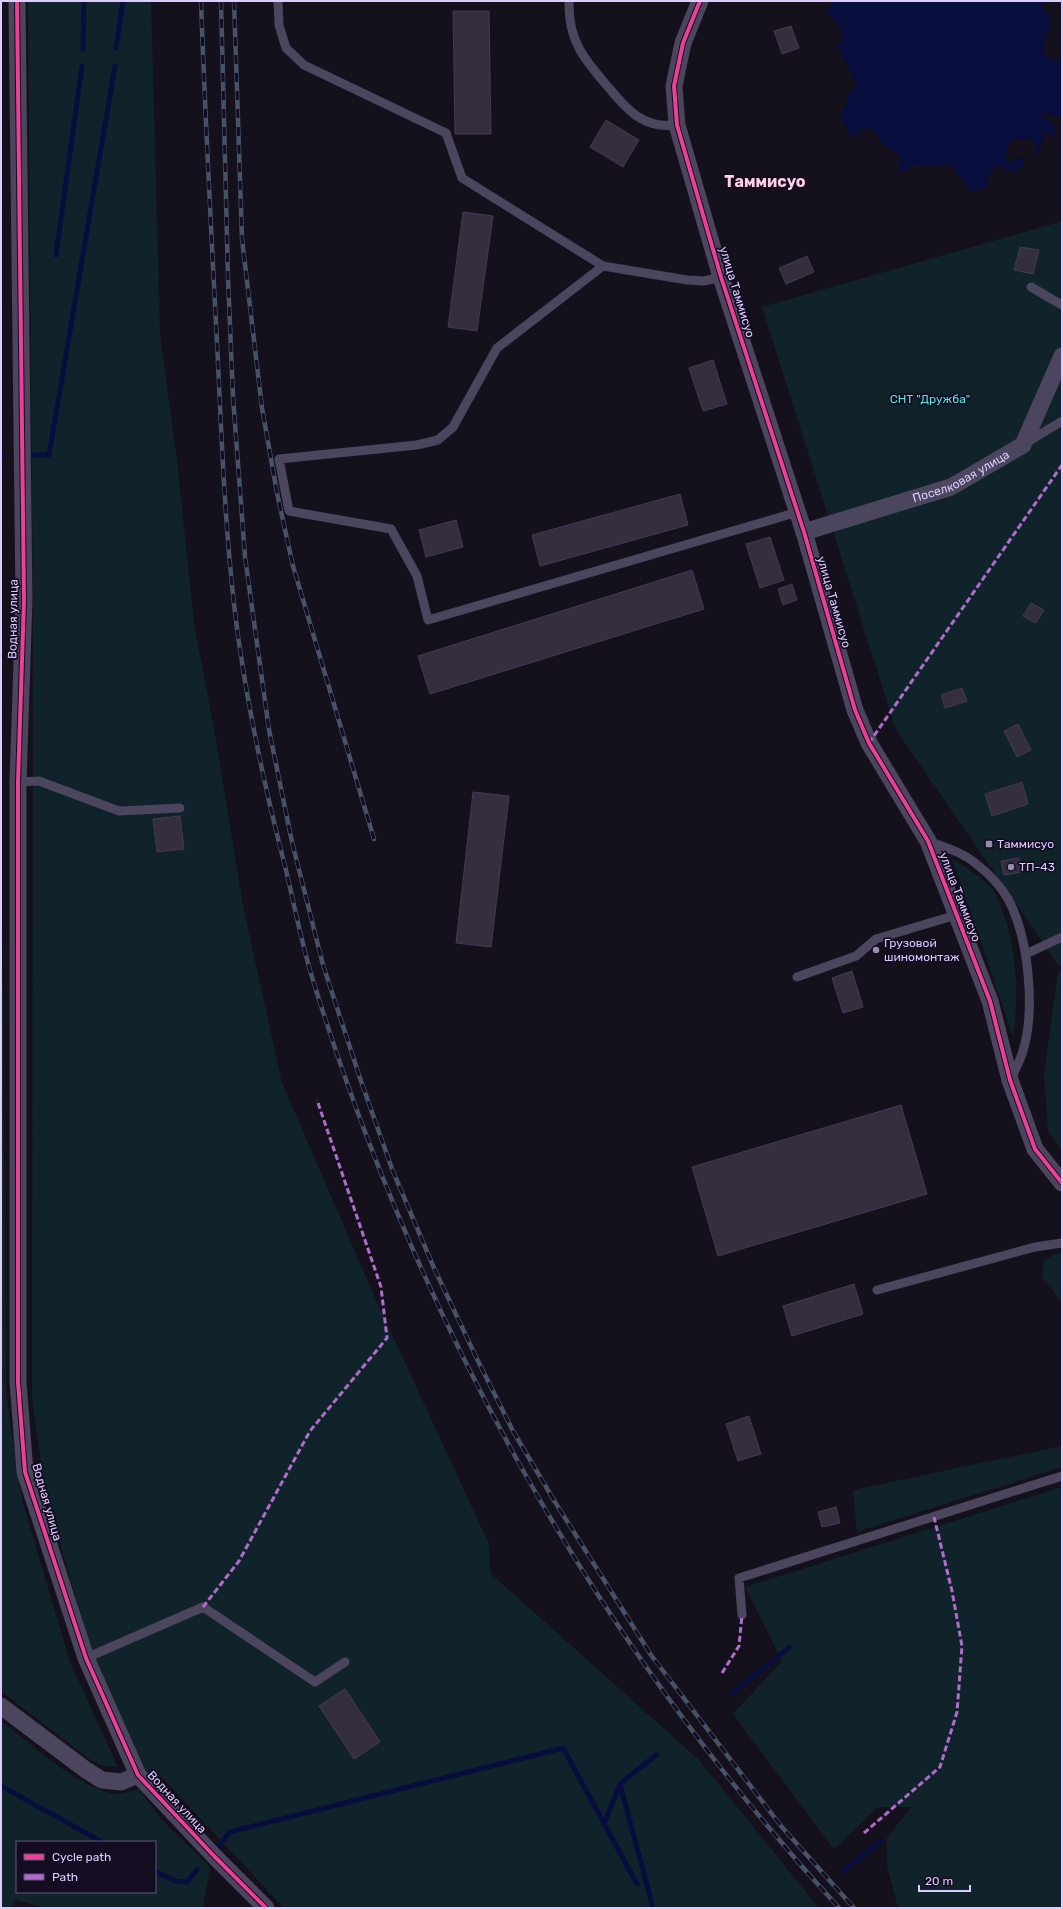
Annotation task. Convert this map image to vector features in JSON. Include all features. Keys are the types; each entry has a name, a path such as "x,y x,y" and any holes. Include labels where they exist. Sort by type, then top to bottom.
{"street":[{"name":"Водная улица","path":"17,1 24,600 18,782 18,1382 25,1472 86,1658 138,1775 214,1856 266,1908"},
{"name":"улица Таммисуо","path":"700,1 683,43 674,86 677,125 721,277 798,512 855,710 870,743 928,841 990,1001 1010,1080 1035,1149 1062,1183"},
{"name":"Поселковая улица","path":"804,532 951,487 1023,445 1062,356"},
{"path":"1,1706 86,1770 102,1780 120,1782 138,1775"}],"lane":[{"path":"278,1 279,25 286,48 304,65 446,133 462,178 603,266 687,280 704,281 721,277"},
{"path":"569,1 572,31 584,58 628,111 649,124 665,127 677,125"},
{"path":"603,266 497,348 453,427 438,440 417,445 279,459 290,511 391,529 417,576 428,620 798,512"},
{"path":"1032,287 1062,305"},
{"path":"1023,445 1062,421"},
{"path":"18,782 40,781 119,811 180,808"},
{"path":"928,841 962,854 975,862 997,884 1008,899 1026,954 1028,981 1027,1027 1022,1054 1010,1080"},
{"path":"797,977 856,956 876,939 956,915"},
{"path":"1026,954 1062,937"},
{"path":"877,1290 1035,1247 1062,1244"},
{"path":"742,1614 739,1578 1062,1476"},
{"path":"86,1658 203,1607 315,1682 345,1662"}],"green space":[{"path":"28,1 151,1 160,335 177,460 194,624 215,734 243,906 282,1083 376,1300 489,1544 490,1573 699,1760 819,1908 284,1908 154,1769 146,1773 93,1656 45,1493 32,1398 33,616"},
{"name":"СНТ \"Дружба\"","path":"1062,218 1062,963 1059,966 896,730 762,307 1060,222"},
{"path":"1,789 6,1393 22,1500 70,1662 118,1767 104,1766 92,1761 1,1691"},
{"path":"952,858 989,885 998,898 1001,906 1007,924 1015,966 1016,1008 1013,1036"},
{"path":"1062,969 1062,1150 1048,1131 1044,1074 1058,973"},
{"path":"1054,1254 1062,1254 1062,1302 1042,1277 1044,1261"},
{"path":"1062,1446 1062,1467 857,1532 853,1490"},
{"path":"1062,1487 1062,1908 898,1908 887,1865 887,1838 911,1807 878,1807 834,1849 733,1714 782,1661 745,1587"},
{"path":"1,1721 57,1765 89,1785 104,1791 118,1794 139,1789 162,1820 210,1867 203,1908 45,1908 16,1900 12,1908 1,1908"}],"shaded area":[{"path":"831,1 1049,1 1044,2 1044,11 1051,20 1050,29 1045,39 1044,53 1055,62 1062,60 1062,115 1056,117 1045,112 1042,115 1055,127 1054,139 1045,131 1037,158 1034,140 1013,140 1007,146 1006,162 1014,163 1018,157 1024,158 1023,167 1014,172 996,165 989,176 986,190 970,191 952,166 913,165 900,175 900,156 881,142 874,130 862,129 852,139 840,115 846,106 848,96 857,85 837,45 843,38 839,25 825,11 831,4"}],"building":[{"path":"453,11 489,11 491,134 455,134"},
{"path":"791,26 799,48 782,54 774,31"},
{"path":"606,120 639,140 623,167 590,147"},
{"path":"463,212 493,216 477,331 448,327"},
{"path":"1020,247 1039,250 1033,274 1014,270"},
{"path":"807,256 814,272 786,284 779,268"},
{"path":"713,360 727,404 703,411 689,368"},
{"path":"680,494 688,525 540,566 532,535"},
{"path":"456,520 463,547 426,557 419,530"},
{"path":"770,537 784,580 760,588 746,544"},
{"path":"692,570 704,609 430,694 418,656"},
{"path":"792,584 797,600 783,605 778,589"},
{"path":"1031,603 1044,610 1036,623 1023,616"},
{"path":"962,688 967,701 945,708 941,695"},
{"path":"1018,724 1031,750 1017,757 1004,731"},
{"path":"1022,782 1028,804 992,816 985,794"},
{"path":"473,792 509,796 491,947 456,943"},
{"path":"180,816 184,849 157,852 153,819"},
{"name":"ТП-43","path":"1019,858 1022,872 1004,875 1001,861"},
{"path":"852,971 863,1007 843,1013 832,978"},
{"path":"901,1105 927,1194 718,1256 692,1167"},
{"path":"854,1284 863,1314 792,1336 783,1306"},
{"path":"749,1416 761,1454 738,1461 726,1424"},
{"path":"836,1507 840,1523 822,1527 818,1512"},
{"path":"345,1689 380,1742 354,1759 319,1706"}],"waterway":[{"path":"83,50 84,1"},
{"path":"116,48 123,1"},
{"path":"56,255 82,66"},
{"path":"30,455 49,455 115,66"},
{"path":"731,1694 789,1648"},
{"path":"218,1846 230,1832 563,1748 637,1884"},
{"path":"653,1908 620,1784 656,1755"},
{"path":"604,1824 620,1784"},
{"path":"1,1786 100,1841"},
{"path":"844,1871 881,1841"},
{"path":"156,1872 175,1881 187,1882 197,1870"}],"railway":[{"path":"201,1 222,456 234,606 243,671 259,755 271,811 312,977 355,1105 405,1230 461,1353 524,1472 593,1587 669,1698 751,1805 839,1908"},
{"path":"221,1 228,278 233,397 245,557 269,730 292,842 323,965 361,1081 392,1169 434,1268 513,1431 555,1502 651,1655 781,1826 854,1908"},
{"path":"234,1 242,239 262,408 277,493 293,566 374,839"}],"marked path":[{"path":"869,743 1062,465"},
{"path":"203,1607 239,1561 310,1431 387,1338 381,1287 317,1100"},
{"path":"864,1833 940,1767 957,1712 962,1646 952,1591 934,1517"},
{"path":"722,1673 739,1646 742,1615"}],"cycle path":[{"path":"17,1 24,600 18,782 18,1382 25,1472 86,1658 138,1775 214,1856 266,1908"},
{"path":"700,1 683,43 674,86 677,125 721,277 804,532 855,710 869,743 928,841 990,1001 1010,1080 1035,1149 1062,1183"}],"place":[{"name":"Таммисуо","path":"989,844"},
{"name":"ТП-43","path":"1011,867"},
{"name":"Грузовой шиномонтаж","path":"876,950"}],"district":[{"name":"Таммисуо","path":"765,181"}]}
